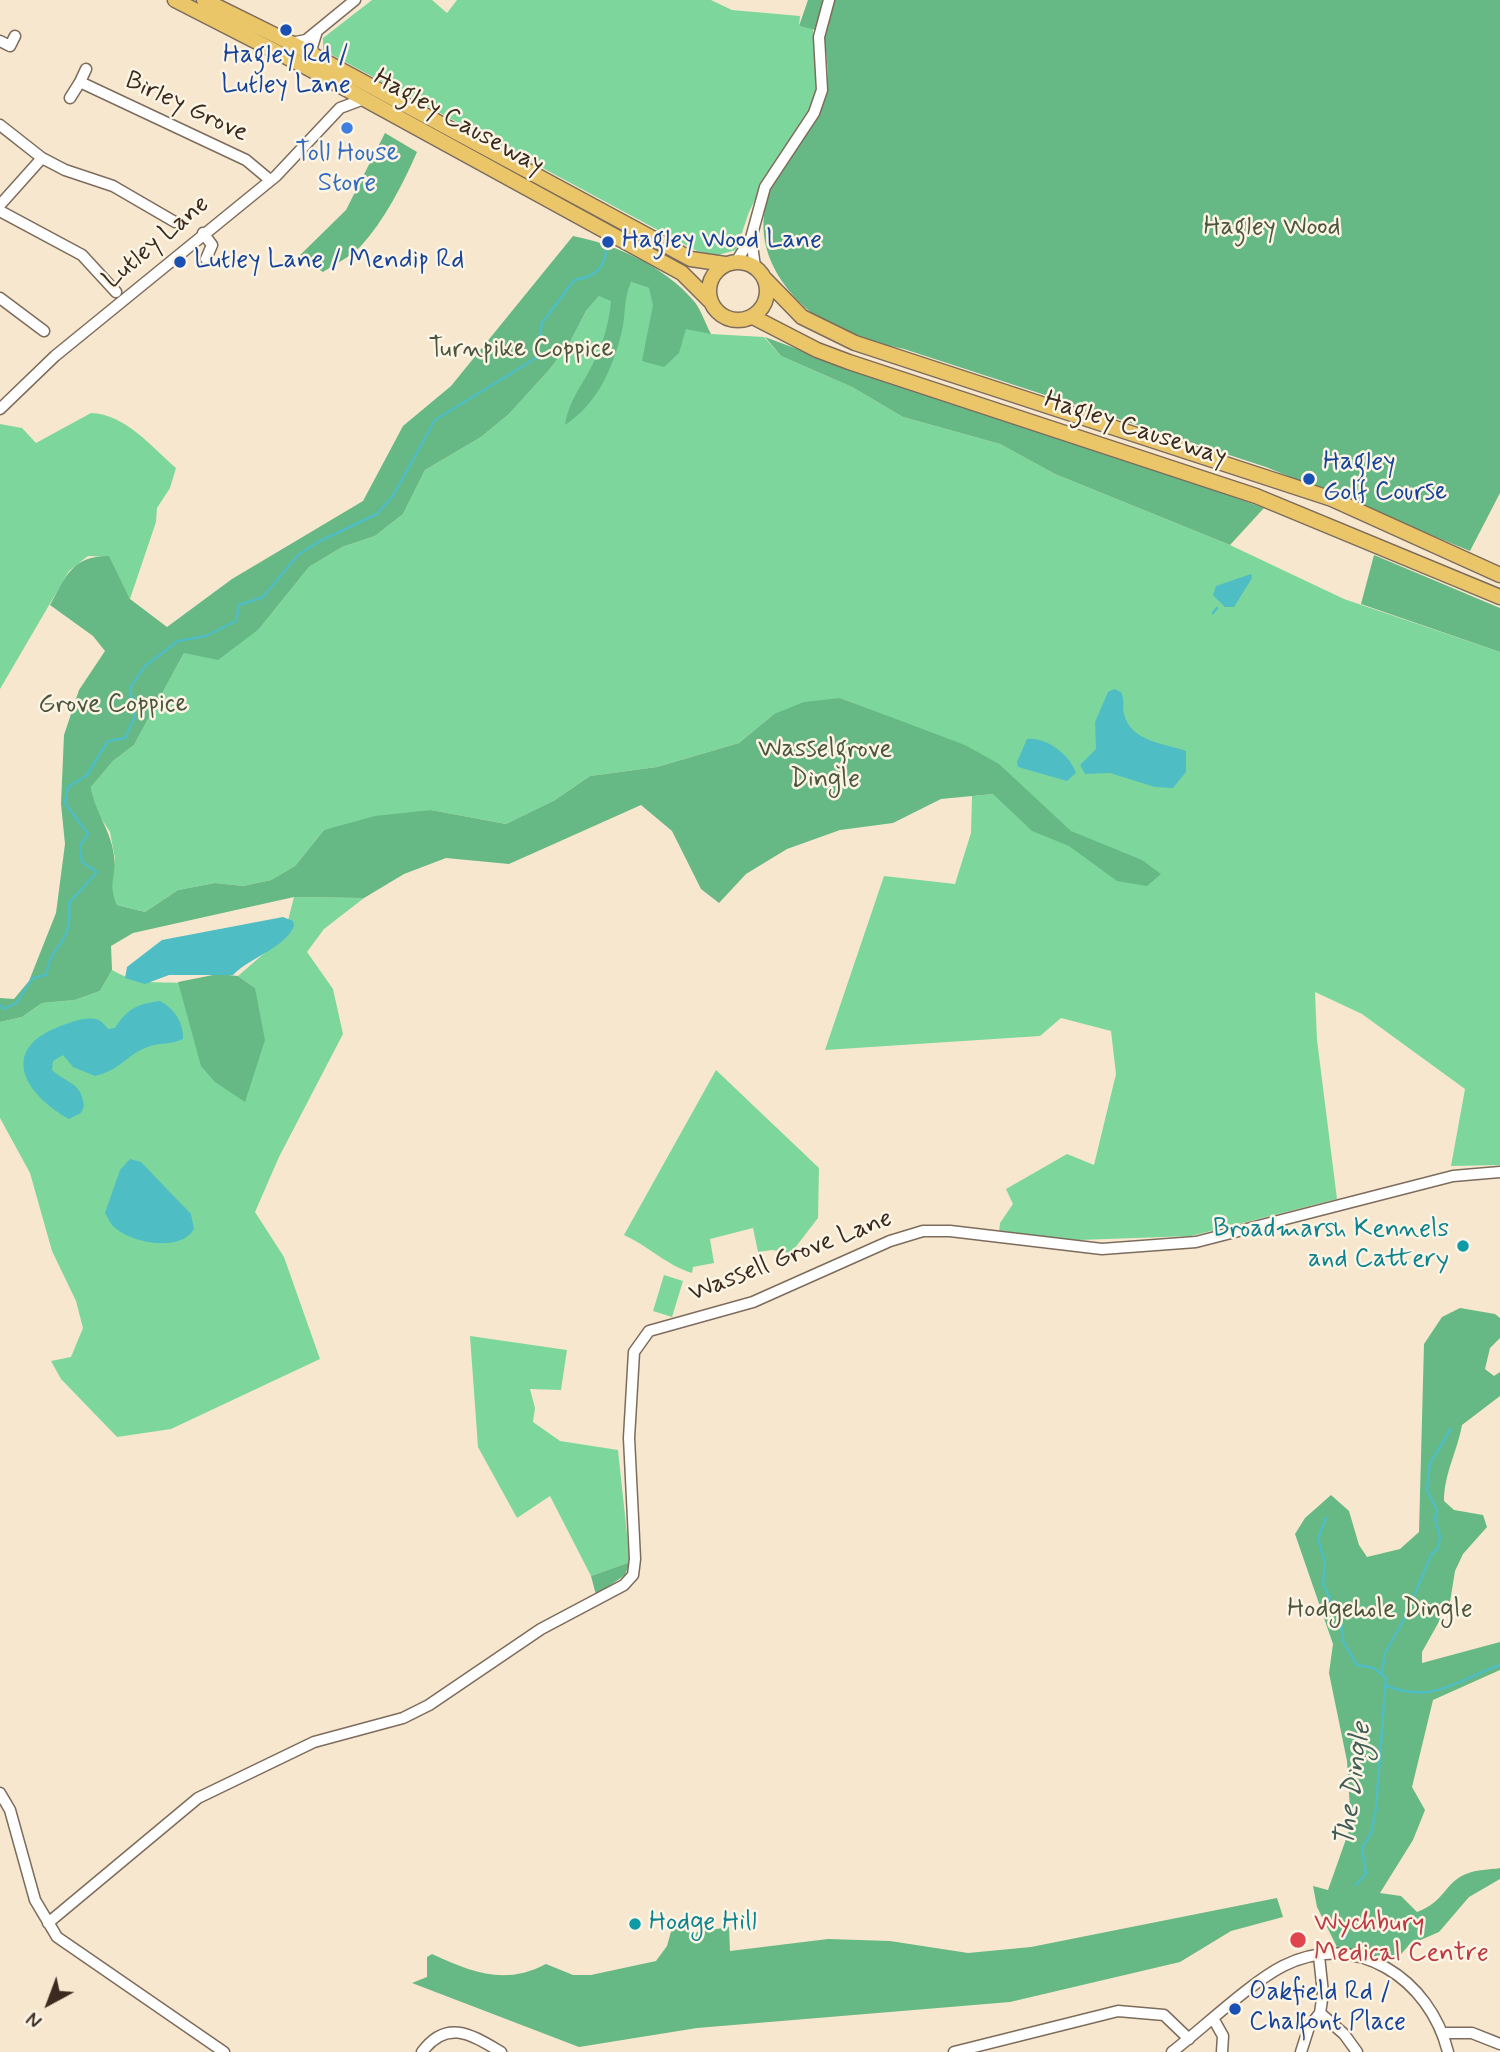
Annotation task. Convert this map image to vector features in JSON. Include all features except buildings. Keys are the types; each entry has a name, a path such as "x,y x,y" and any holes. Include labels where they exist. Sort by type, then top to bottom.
{"highway":[{"name":"Hagley Causeway","path":"175,0 333,82 682,273 710,301"},
{"name":"Hagley Causeway","path":"204,0 291,43 691,259 731,263"},
{"path":"731,263 755,267 765,279 765,300 753,317 741,321 728,319 717,312 710,301 708,290 712,279 731,263"},
{"name":"Hagley Causeway","path":"765,279 802,317 855,343 1320,495 1500,575"},
{"name":"Hagley Causeway","path":"753,317 849,362 1256,496 1500,597"}],"street":[{"path":"291,43 306,40 355,0"},
{"path":"755,267 751,238 765,187 814,113 822,90 818,37 829,0"},
{"path":"314,56 312,47 317,31"},
{"path":"0,41 10,46 15,36"},
{"path":"70,98 86,69"},
{"name":"Birley Grove","path":"79,82 246,160 270,180"},
{"path":"333,82 340,108"},
{"name":"Lutley Lane","path":"2,403 270,180 340,108 364,99"},
{"path":"0,125 41,158 65,170 113,186 175,222"},
{"path":"0,205 41,158"},
{"path":"0,211 82,256 116,292"},
{"path":"204,233 212,245 206,259"},
{"path":"731,263 751,238"},
{"path":"0,298 44,331"},
{"path":"32,323 40,311"},
{"name":"Wassell Grove Lane","path":"48,1923 198,1798 314,1742 403,1718 429,1705 541,1629 624,1586 633,1575 635,1559 629,1438 634,1352 649,1331 753,1302 890,1241 923,1231 950,1231 1102,1249 1196,1242 1453,1176 1500,1172"},
{"path":"0,1793 10,1810 35,1900 57,1937 224,2052"},
{"path":"1172,2052 1282,1967 1319,1956 1350,1955 1386,1967 1418,1991 1429,2005 1443,2033 1448,2052"},
{"path":"1301,2052 1309,2027 1320,2013 1323,1993 1319,1956"},
{"path":"954,2052 1118,2011 1164,2015 1189,2039"},
{"path":"1320,2013 1344,2034 1357,2052"},
{"path":"1214,2020 1223,2036 1222,2052"},
{"path":"422,2052 435,2037 454,2033 465,2033 501,2052"},
{"path":"1443,2033 1472,2033 1500,2044"}],"green space":[{"path":"372,0 432,0 447,13 457,0 711,0 732,10 800,16 799,26 813,29 818,90 811,110 770,170 749,212 736,250 718,255 697,251 323,50 323,38"},
{"name":"Hagley Wood","path":"808,0 1500,0 1500,493 1470,551 1266,467 904,349 858,338 832,327 815,315 785,286 774,268 764,231 765,210 771,189 820,104 827,85 824,32 799,26"},
{"path":"385,133 417,152 377,226 356,251 323,272 309,263 294,261 346,210"},
{"path":"573,236 622,251 654,267 682,288 696,304 711,334 686,329 679,353 664,367 642,361 653,305 649,288 631,282 621,335 608,374 586,407 565,425 571,405 596,357 606,330 611,301 599,296 586,311 569,344 509,414 481,437 425,470 403,514 375,536 342,547 309,567 259,629 218,660 184,653 134,745 113,761 91,787 112,846 115,863 112,885 117,905 145,912 178,890 215,883 243,886 271,880 295,866 324,830 375,816 431,810 506,824 555,800 590,776 657,767 739,743 774,714 804,702 840,698 965,745 999,764 1071,831 1142,860 1161,874 1147,886 1117,881 1069,846 1032,831 993,794 941,799 893,823 840,830 787,849 746,874 719,903 701,889 672,831 641,805 509,864 446,858 404,874 364,898 294,897 133,933 111,946 112,970 100,991 75,1000 42,1003 22,1017 0,1022 0,998 14,999 29,981 56,913 65,844 61,804 64,735 79,690 105,651 93,636 50,605 66,577 78,564 86,560 109,556 130,599 167,627 232,579 363,501 403,426 451,386"},
{"path":"631,282 649,288 711,334 764,337 781,356 852,387 903,417 1000,444 1055,474 1230,545 1344,599 1500,652 1500,1165 1451,1166 1465,1089 1362,1014 1315,992 1317,1040 1337,1199 1191,1236 1079,1240 999,1232 1000,1223 1013,1204 1006,1189 1067,1154 1094,1165 1116,1074 1111,1031 1061,1018 1040,1036 825,1050 884,876 955,884 971,833 972,796 993,794 876,712 840,698 774,714 739,743 657,767 590,776 555,800 506,824 431,810 324,830 295,866 271,880 243,886 215,883 178,890 145,912 117,905 110,890 115,859 110,832 95,809 91,787 113,761 134,745 184,653 259,629 309,567 342,547 375,536 403,514 425,470 481,437 509,414 569,344 586,311 599,296"},
{"path":"765,337 1264,508 1230,545 1055,474 1000,444 903,417 852,387 781,356"},
{"path":"91,413 127,425 176,468 170,488 157,508 156,522 130,599 109,557 88,556 69,571 0,689 0,424 22,428 36,443"},
{"path":"1374,555 1500,608 1500,652 1361,604"},
{"path":"294,897 364,898 324,929 307,952 333,989 343,1034 279,1157 255,1212 284,1257 320,1359 171,1429 117,1437 61,1379 51,1361 71,1357 83,1328 76,1301 52,1251 30,1173 0,1118 0,1022 22,1017 42,1003 75,1000 100,991 112,970 146,982 255,988 238,976 284,936"},
{"path":"218,974 238,976 255,988 265,1040 245,1102 215,1082 201,1066 178,982"},
{"path":"716,1070 819,1168 818,1218 791,1253 772,1250 758,1252 753,1228 710,1239 714,1263 693,1267 692,1273 675,1266 624,1235"},
{"path":"664,1275 683,1281 672,1317 653,1311"},
{"name":"Hodgehole Dingle","path":"1460,1308 1495,1314 1500,1318 1500,1338 1490,1348 1485,1369 1494,1376 1500,1372 1500,1396 1462,1425 1446,1482 1444,1501 1454,1510 1483,1515 1487,1527 1463,1554 1455,1571 1450,1602 1422,1652 1422,1663 1500,1642 1500,1670 1433,1700 1412,1787 1425,1810 1413,1840 1380,1893 1401,1896 1417,1912 1433,1903 1453,1882 1466,1874 1500,1868 1500,1879 1469,1897 1439,1932 1409,1945 1396,1960 1337,1947 1317,1907 1313,1886 1328,1890 1351,1825 1347,1761 1329,1673 1333,1644 1295,1534 1305,1518 1331,1495 1349,1511 1359,1545 1367,1557 1400,1549 1419,1532 1424,1344 1442,1317"},
{"path":"470,1336 567,1350 561,1390 530,1389 535,1408 533,1422 560,1441 618,1450 630,1562 591,1576 550,1496 517,1518 478,1447"},
{"path":"630,1562 625,1575 596,1595 591,1576"},
{"path":"1277,1898 1283,1917 1231,1931 1180,1962 1010,2002 697,2028 579,2047 412,1983 427,1977 427,1957 432,1954 488,1974 516,1974 546,1964 573,1975 591,1975 656,1961 667,1946 672,1928 683,1926 691,1933 729,1927 730,1951 828,1939 890,1941 968,1953 1031,1947"}],"water":[{"path":"1251,574 1252,578 1234,607 1225,607 1213,595 1216,586"},
{"path":"1114,689 1121,692 1124,714 1134,730 1149,740 1186,751 1186,772 1173,788 1155,787 1110,773 1085,774 1080,765 1096,749 1095,722 1108,692"},
{"path":"1027,739 1042,741 1057,748 1069,760 1076,773 1067,781 1018,767 1017,762"},
{"path":"283,917 293,921 290,934 233,975 169,975 145,984 125,978 127,967 162,940"},
{"path":"160,1001 177,1017 182,1027 183,1039 145,1048 117,1067 95,1076 73,1067 63,1055 53,1061 52,1070 80,1092 84,1106 81,1113 69,1119 53,1109 30,1085 24,1072 24,1059 29,1047 40,1036 58,1027 86,1019 99,1020 108,1029 115,1028 133,1008"},
{"path":"130,1159 141,1162 191,1214 194,1229 188,1236 179,1241 156,1243 132,1238 111,1224 105,1213 120,1170"}],"waterway":[{"path":"0,1005 4,1009 16,1003 33,978 46,975 52,956 68,928 69,903 97,872 82,862 80,846 88,834 65,803 68,787 87,775 108,741 125,738 135,716 130,688 145,666 178,641 206,636 236,621 239,605 263,597 298,555 318,542 377,514 393,496 435,420 536,358 542,323 574,280 597,271 607,249"},
{"path":"1213,613 1217,608"},
{"path":"1382,1672 1385,1653 1406,1616 1431,1555 1438,1548 1440,1537 1435,1519 1437,1510 1427,1490 1430,1463 1451,1429"},
{"name":"The Dingle","path":"1326,1518 1318,1539 1325,1562 1323,1584 1341,1621 1343,1641 1357,1665 1374,1668 1386,1678 1376,1809 1371,1834 1362,1848 1366,1874 1356,1885"},
{"name":"The Dingle","path":"1387,1686 1403,1691 1432,1691 1500,1665"},
{"name":"The Dingle","path":"1345,1939 1346,1935"}],"place":[{"name":"Hagley Rd / Lutley Lane","path":"286,30"},
{"name":"Toll House Store","path":"347,128"},
{"name":"Hagley Wood Lane","path":"608,242"},
{"name":"Lutley Lane / Mendip Rd","path":"180,262"},
{"name":"Hagley Golf Course","path":"1309,479"},
{"name":"Broadmarsh Kennels and Cattery","path":"1463,1246"},
{"name":"Hodge Hill","path":"635,1924"},
{"name":"Wychbury Medical Centre","path":"1298,1940"},
{"name":"Oakfield Rd / Chalfont Place","path":"1235,2009"}],"park label":[{"name":"Turnpike Coppice","path":"521,351"},
{"name":"Grove Coppice","path":"113,706"},
{"name":"Wasselgrove Dingle","path":"825,766"}]}
